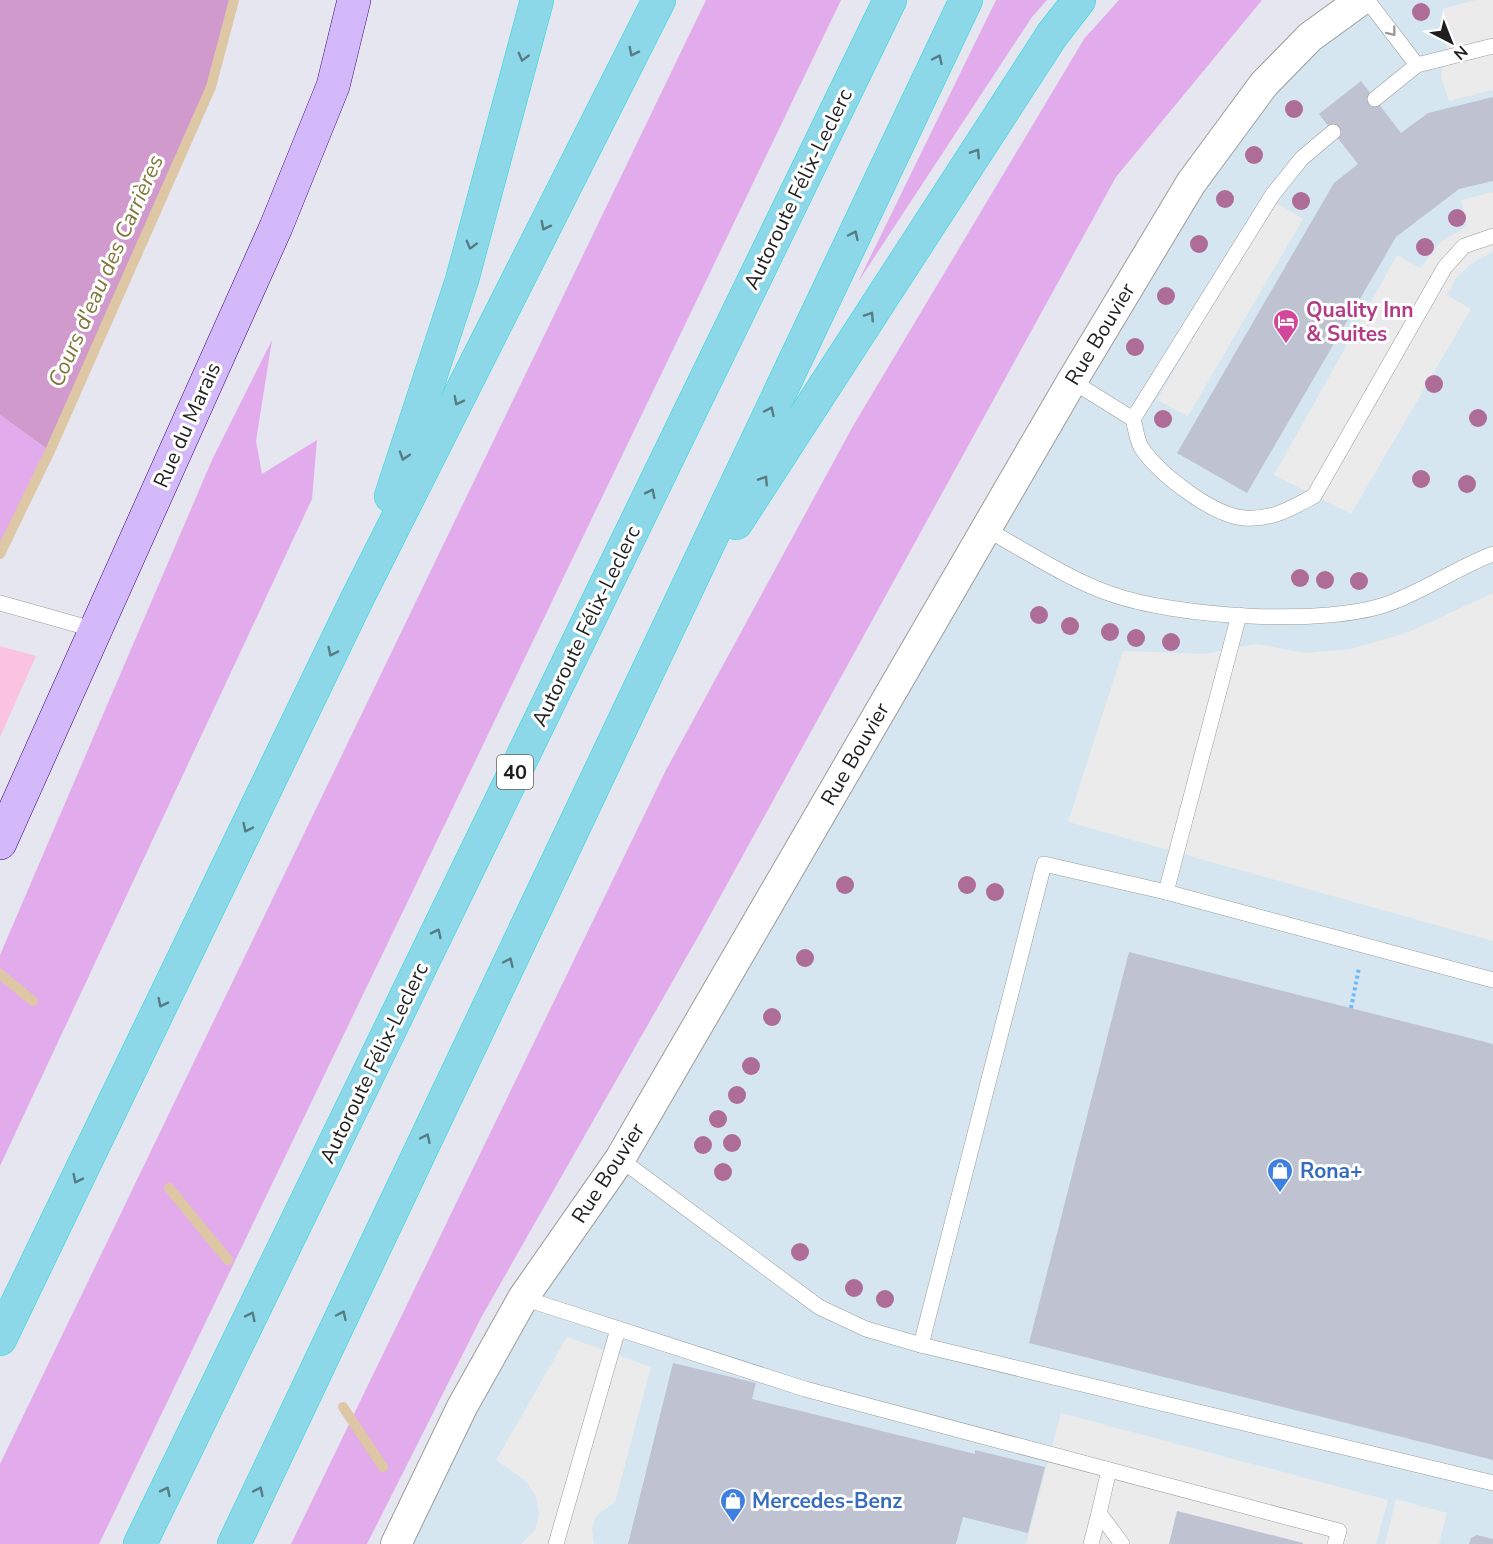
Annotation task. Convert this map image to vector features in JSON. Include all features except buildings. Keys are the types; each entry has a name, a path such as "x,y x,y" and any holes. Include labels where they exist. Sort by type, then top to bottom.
{"highway":[{"path":"357,599 462,280 537,0"},
{"path":"0,1339 357,599 659,0"},
{"name":"Autoroute Félix-Leclerc","path":"140,1544 890,0"},
{"path":"234,1544 966,0"},
{"path":"663,635 1052,35 1079,0"}],"street":[{"name":"Rue du Marais","path":"0,843 276,227 333,86 354,0"},
{"name":"Rue Bouvier","path":"402,1542 462,1407 523,1298 620,1160 1071,381 1191,183 1264,84 1310,38 1361,0"}],"lane":[{"path":"1367,0 1417,64"},
{"path":"1375,99 1417,64 1493,46"},
{"path":"1134,419 1273,194 1302,158 1333,132"},
{"path":"1071,381 1134,419 1142,449 1168,476 1201,502 1244,518 1281,514 1314,495 1444,267 1464,246 1493,236"},
{"path":"986,529 1110,594 1155,606 1239,615 1290,617 1339,615 1389,604 1493,554"},
{"path":"0,603 96,630"},
{"path":"1166,892 1239,615"},
{"path":"921,1345 1044,864 1166,892 1493,980"},
{"path":"620,1160 819,1307 866,1329 921,1345 1493,1484"},
{"path":"523,1298 805,1389 1339,1531 1335,1544"},
{"path":"556,1544 618,1329"},
{"path":"1091,1544 1109,1470"},
{"path":"1099,1513 1122,1544"}],"path":[{"path":"1350,941 1362,955 1351,1008"}],"shaded area":[{"path":"0,0 234,0 211,87 50,451 0,415"},
{"path":"706,0 841,0 99,1544 0,1544 0,1464"},
{"path":"996,0 1047,0 1032,17 858,282"},
{"path":"1119,0 1262,0 1116,177 703,928 482,1316 367,1544 291,1544 666,770 853,426 1084,39"},
{"path":"1361,0 1493,0 1493,1544 396,1544 1191,183"},
{"path":"1476,0 1493,0 1493,90 1449,101 1441,77 1448,36 1442,9"},
{"path":"1493,192 1493,252 1472,263 1456,278 1447,295 1471,309 1351,514 1274,475 1397,255 1420,268 1440,243 1467,226 1461,200"},
{"path":"1273,201 1303,219 1188,416 1157,400"},
{"path":"272,340 256,441 262,474 317,440 312,499 0,1166 0,955 212,460"},
{"path":"0,415 50,451 0,554"},
{"path":"1493,593 1493,941 1068,822 1123,651 1204,654 1257,644 1306,653 1351,649 1409,632"},
{"path":"0,646 36,656 0,737"},
{"path":"567,1337 651,1367 615,1502 596,1516 592,1529 594,1544 521,1544 535,1530 539,1515 536,1497 525,1480 496,1460"},
{"path":"1061,1413 1388,1500 1376,1544 1026,1544"},
{"path":"1396,1499 1447,1513 1439,1544 1385,1544"}],"waterway":[{"name":"Cours d'eau des Carrières","path":"0,554 50,451 211,87 234,0"},
{"name":"Cours d'eau des Carrières","path":"0,974 33,1001"},
{"name":"Cours d'eau des Carrières","path":"169,1188 228,1260"},
{"name":"Cours d'eau des Carrières","path":"343,1407 383,1467"}],"place":[{"name":"Quality Inn & Suites","path":"1286,345"},
{"name":"Rona+","path":"1280,1194"},
{"name":"Mercedes-Benz","path":"733,1524"}]}
